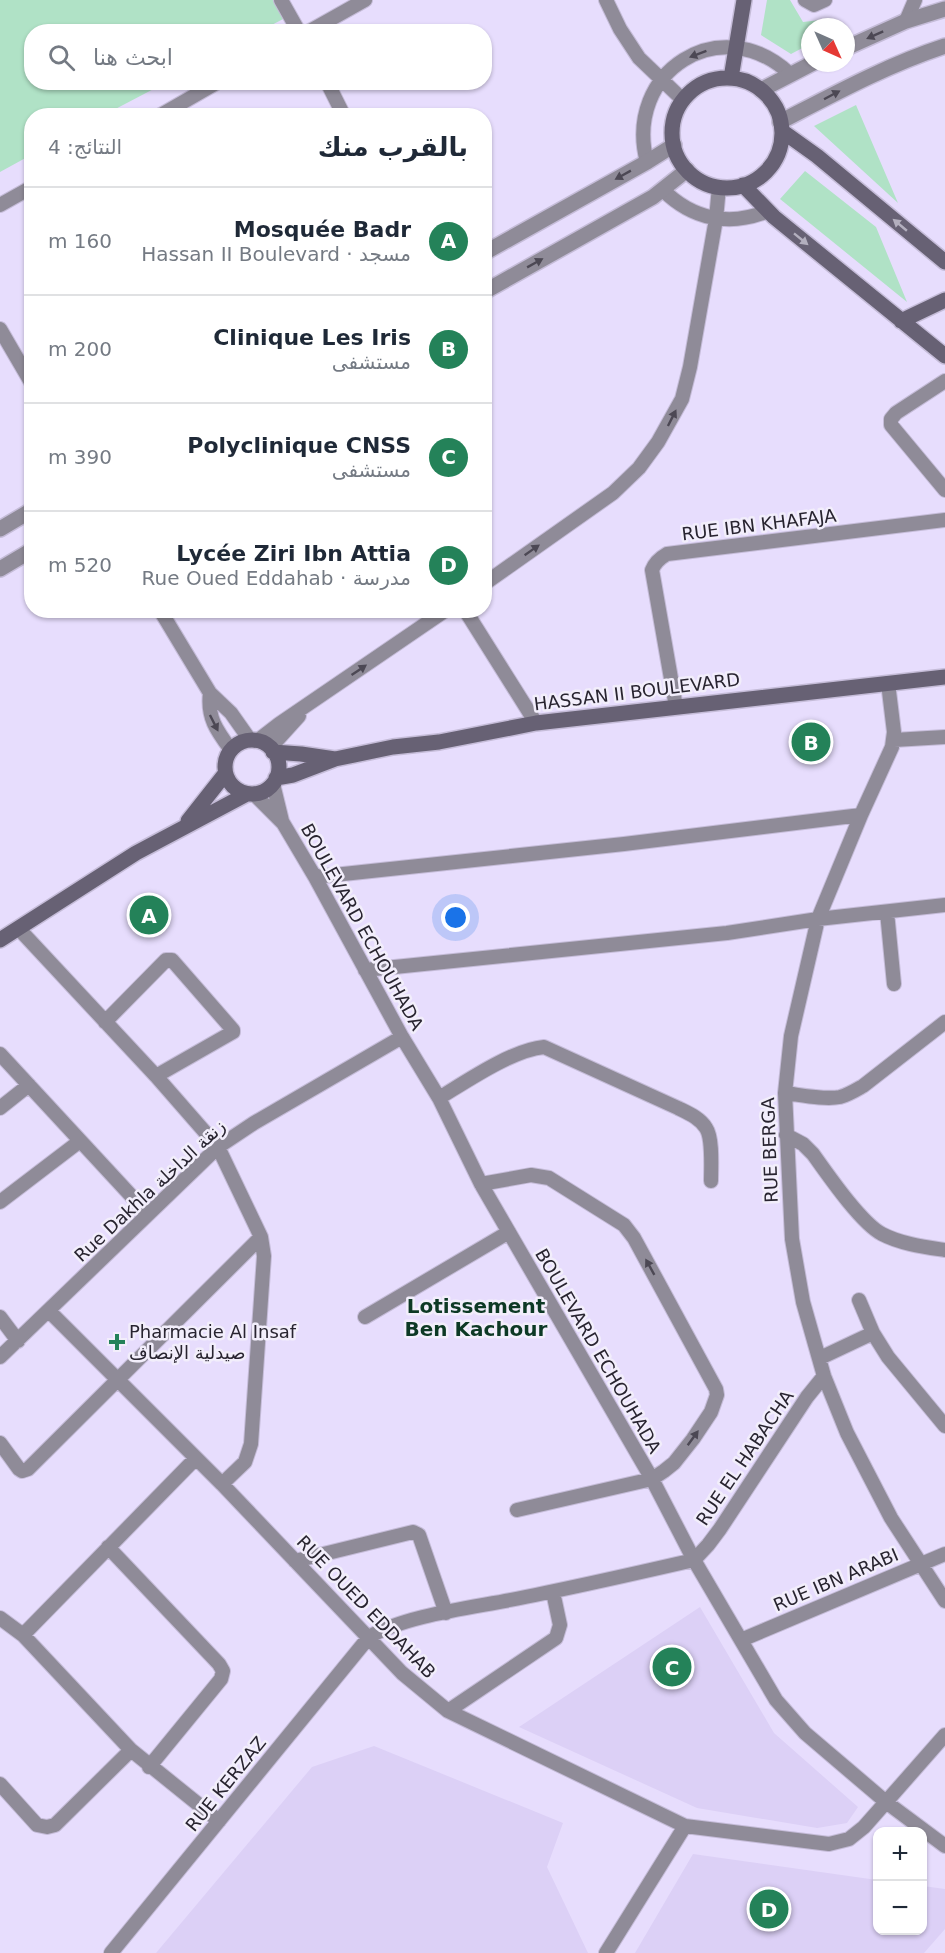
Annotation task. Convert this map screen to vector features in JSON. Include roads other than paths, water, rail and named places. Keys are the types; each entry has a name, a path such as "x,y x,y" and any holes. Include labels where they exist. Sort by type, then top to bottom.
{"main road":[{"path":"731,78 744,0"},
{"path":"720,78 747,82 761,90 777,110 781,127 780,143 771,164 754,180 719,187 702,182 687,170 679,159 672,135 675,117 683,100 699,85 720,78"},
{"path":"781,127 945,262"},
{"path":"743,184 768,212 945,356"},
{"path":"901,321 945,300"},
{"name":"HASSAN II BOULEVARD","path":"274,781 335,759 536,723 888,683 944,681"},
{"path":"0,940 118,864 184,826 251,794 261,792 274,781 278,764 263,745 236,745 225,763 225,774 234,788 251,794"},
{"name":"HASSAN II BOULEVARD","path":"263,745 335,759"},
{"path":"184,826 225,774"}],"street":[{"path":"281,0 294,24"},
{"path":"322,24 364,0"},
{"path":"606,0 628,44 647,68 683,100"},
{"path":"805,1 814,5 825,0"},
{"path":"906,21 915,0"},
{"path":"855,44 906,21 945,9"},
{"path":"781,127 853,84 920,54 945,46"},
{"path":"647,162 642,141 644,119 650,98 661,80 677,64 695,54 716,48 737,48 766,56 790,74"},
{"path":"761,90 801,69"},
{"path":"173,108 204,90"},
{"path":"331,90 340,108"},
{"path":"492,249 674,145"},
{"path":"492,287 663,190 687,170"},
{"path":"492,573 613,493 639,468 658,442 682,399 690,367 716,219 719,187"},
{"path":"663,190 692,212 716,219 737,220 768,212"},
{"path":"0,205 24,192"},
{"path":"0,329 24,370"},
{"path":"945,381 896,413 891,419 891,425 945,490"},
{"path":"0,529 24,515"},
{"name":"RUE IBN KHAFAJA","path":"676,707 652,570 654,564 662,557 667,554 945,520"},
{"path":"0,569 24,555"},
{"path":"165,618 210,693 263,745 310,703 434,618"},
{"path":"470,618 536,723"},
{"name":"RUE BERGA","path":"888,683 894,740 818,919 791,1036 785,1093 792,1239 803,1302 824,1376 847,1433 891,1518 945,1601"},
{"path":"210,693 209,714 231,750"},
{"path":"894,740 945,736"},
{"name":"BOULEVARD ECHOUHADA","path":"274,781 283,823"},
{"name":"BOULEVARD ECHOUHADA","path":"251,794 283,823 315,877 402,1037 439,1098 481,1184 652,1479 694,1560 777,1700 788,1716 805,1733 886,1802 945,1846"},
{"path":"315,877 861,815"},
{"path":"365,970 727,933 818,919 945,905"},
{"path":"887,912 894,984"},
{"path":"19,929 156,1076 218,1147 261,1237 264,1256 251,1444 245,1462 222,1484"},
{"path":"105,1022 166,960 171,960 233,1029 233,1032 156,1076"},
{"path":"785,1093 831,1098 850,1094 945,1022"},
{"name":"Rue Dakhla زنقة الداخلة","path":"0,1358 218,1147 254,1123 402,1037"},
{"path":"439,1098 511,1058 528,1050 544,1047 696,1118 706,1127 709,1134 711,1181"},
{"path":"0,1054 148,1214"},
{"path":"0,1108 29,1085"},
{"path":"786,1136 803,1144 813,1154 868,1224 883,1234 900,1240 945,1250"},
{"path":"0,1203 80,1141"},
{"path":"481,1184 531,1175 549,1178 624,1225 634,1238 716,1389 717,1395 711,1412 693,1439 674,1463 652,1479 517,1510"},
{"path":"365,1317 509,1232"},
{"path":"0,1443 19,1469 25,1471 261,1237"},
{"path":"859,1300 873,1333 888,1357 945,1426"},
{"name":"RUE OUED EDDAHAB","path":"49,1311 222,1484 402,1673 448,1711 685,1826 829,1844 849,1839 864,1827 945,1735"},
{"path":"0,1317 18,1341"},
{"path":"820,1358 873,1333"},
{"name":"RUE EL HABACHA","path":"694,1560 720,1529 807,1397 824,1376"},
{"path":"23,1635 196,1458"},
{"path":"295,1561 416,1532 446,1613"},
{"path":"108,1546 223,1671 221,1679 149,1767"},
{"name":"RUE IBN ARABI","path":"741,1640 945,1554"},
{"path":"369,1637 394,1626 446,1613 553,1592 694,1560"},
{"path":"448,1711 556,1638 560,1625 553,1592"},
{"path":"0,1618 23,1635 149,1767 219,1821"},
{"name":"RUE KERZAZ","path":"111,1953 369,1637"},
{"path":"0,1784 38,1825 47,1827 55,1825 131,1750"},
{"path":"606,1953 685,1826"}],"place":[{"name":"Clinique Les Iris","path":"811,742"},
{"name":"Mosquée Badr","path":"149,915"},
{"name":"Pharmacie Al Insaf صيدلية الإنصاف","path":"117,1342"},
{"name":"Polyclinique CNSS","path":"672,1667"},
{"name":"Lycée Ziri Ibn Attia","path":"769,1909"}],"district":[{"name":"Lotissement Ben Kachour","path":"476,1318"}]}
